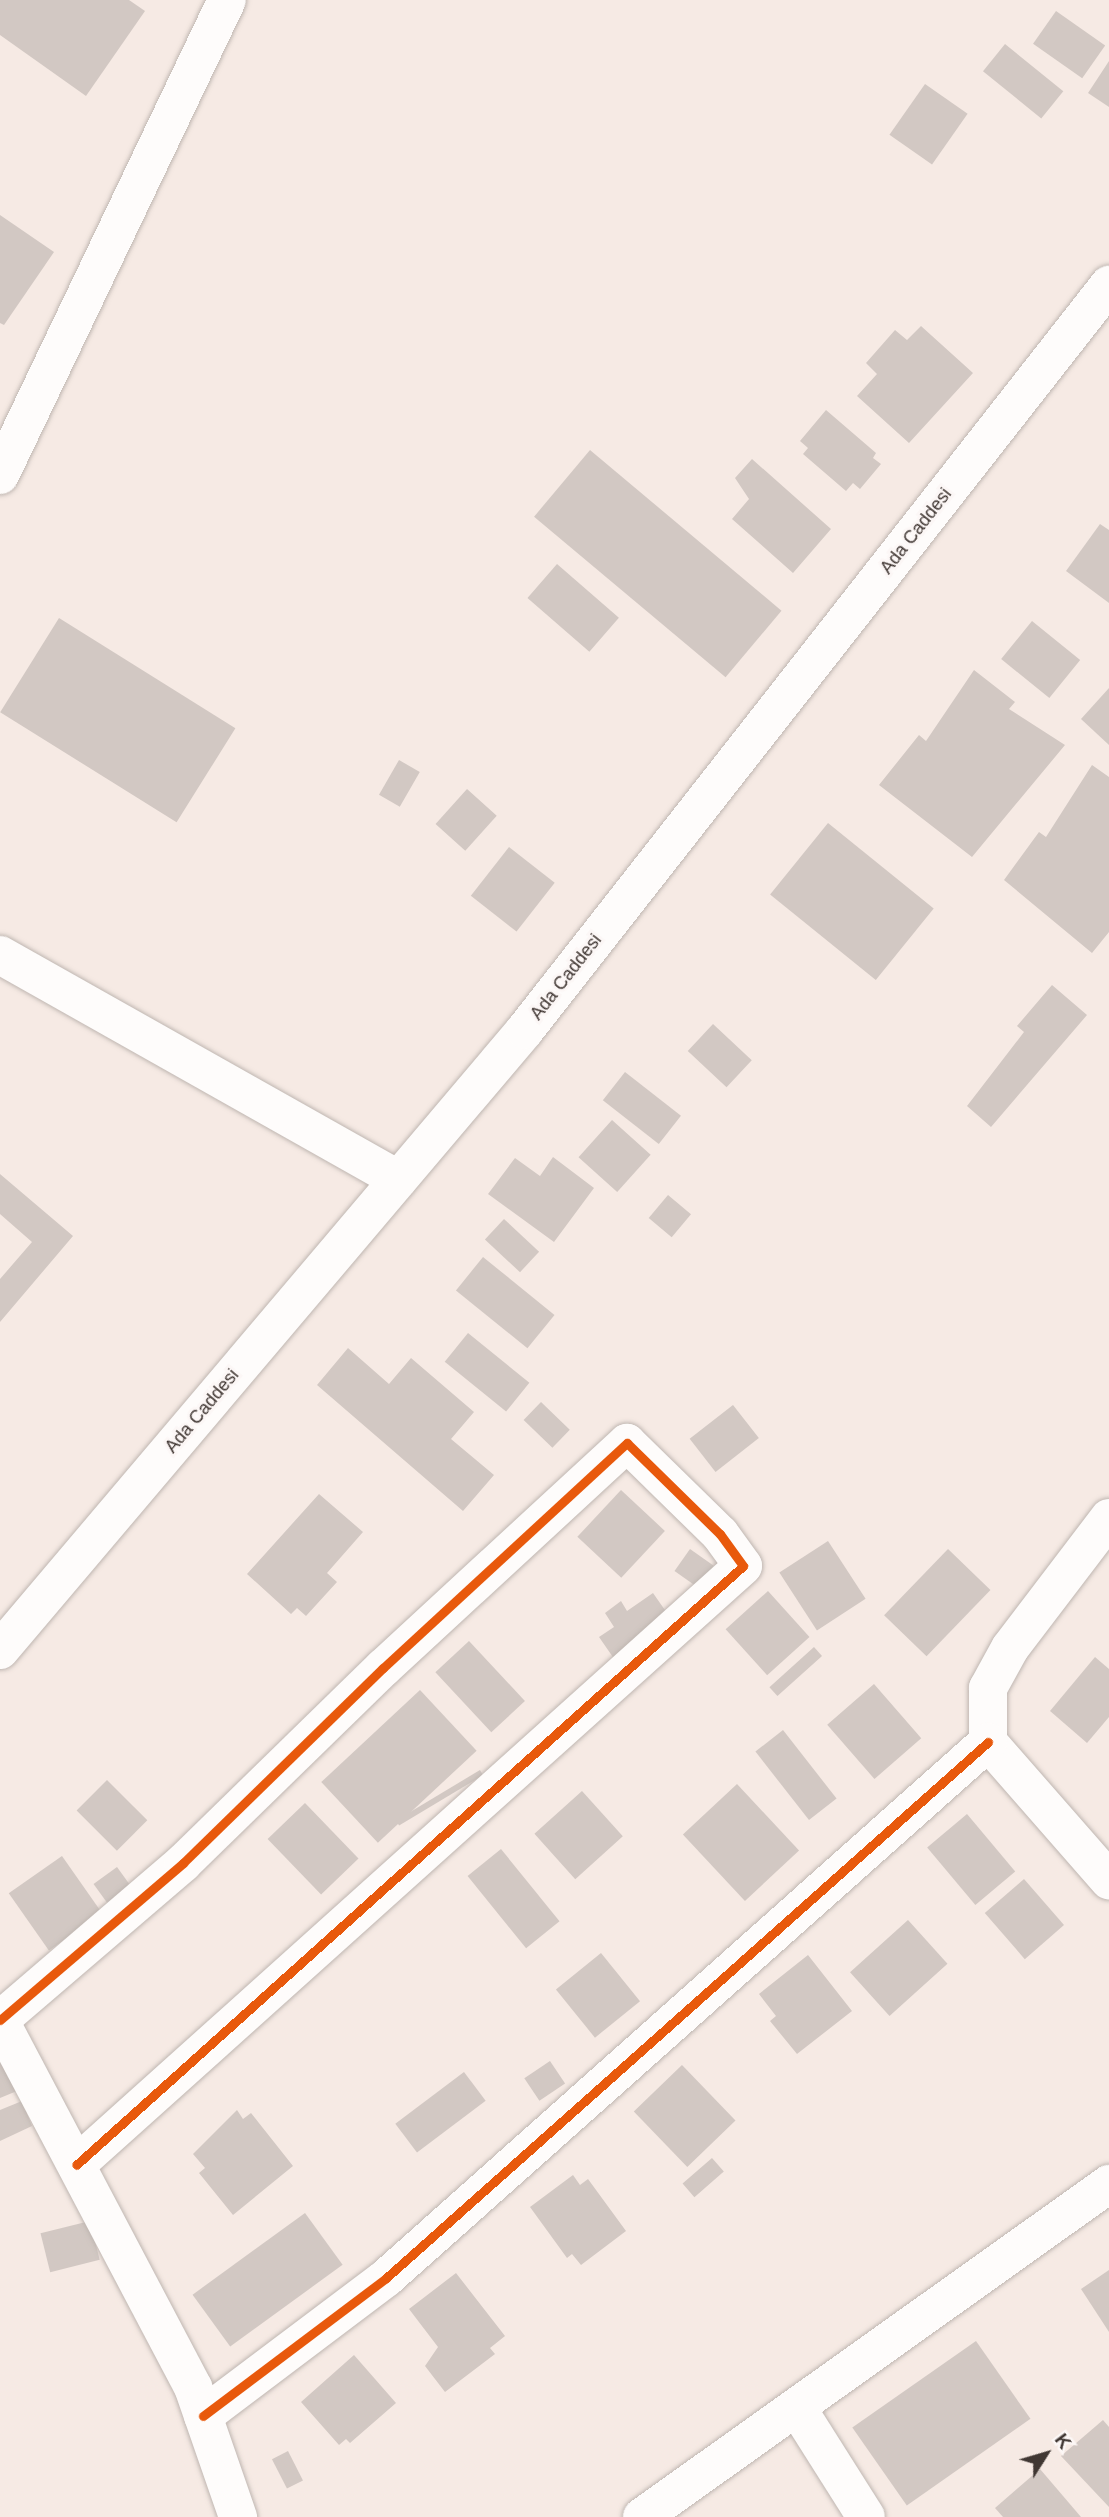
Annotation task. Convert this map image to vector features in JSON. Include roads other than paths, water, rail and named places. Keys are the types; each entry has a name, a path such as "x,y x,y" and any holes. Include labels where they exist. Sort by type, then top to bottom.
{"street":[{"path":"0,475 227,0"},
{"name":"Ada Caddesi","path":"0,1650 525,1030 1109,285"},
{"path":"0,955 398,1179"},
{"path":"76,2165 743,1566 720,1534 627,1443 183,1863 0,2021 203,2416 238,2517"},
{"path":"1109,1518 1010,1648 988,1688 988,1742 1109,1880"},
{"path":"203,2416 386,2278 988,1742"},
{"path":"642,2517 799,2411 1109,2184"},
{"path":"799,2411 866,2517"}]}
